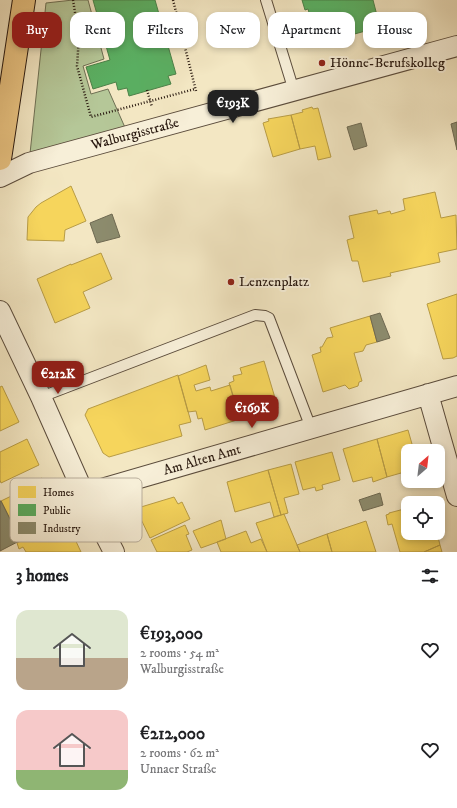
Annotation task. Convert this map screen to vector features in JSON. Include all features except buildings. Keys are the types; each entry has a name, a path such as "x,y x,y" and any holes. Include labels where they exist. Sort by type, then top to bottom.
{"main road":[{"path":"0,159 24,0"}],"street":[{"name":"Walburgisstraße","path":"0,177 29,163 457,46"},
{"path":"0,311 41,397 77,478"},
{"name":"Am Alten Amt","path":"139,478 457,386"},
{"path":"428,394 457,496"},
{"path":"109,542 114,552"}],"lane":[{"path":"266,0 294,91"},
{"path":"41,397 255,315 265,316 269,318 311,428"}],"path":[{"path":"73,0 79,37 77,66 91,117 195,90"},
{"path":"173,0 195,90 203,115"}],"green space":[{"path":"88,0 91,12 70,12 70,48 101,48 104,59 83,66 91,94 108,89 127,132 29,163 41,48 62,48 62,12 45,12 46,3"}],"place":[{"name":"Hönne-Berufskolleg","path":"322,63"},
{"name":"Lenzenplatz","path":"231,282"}]}
